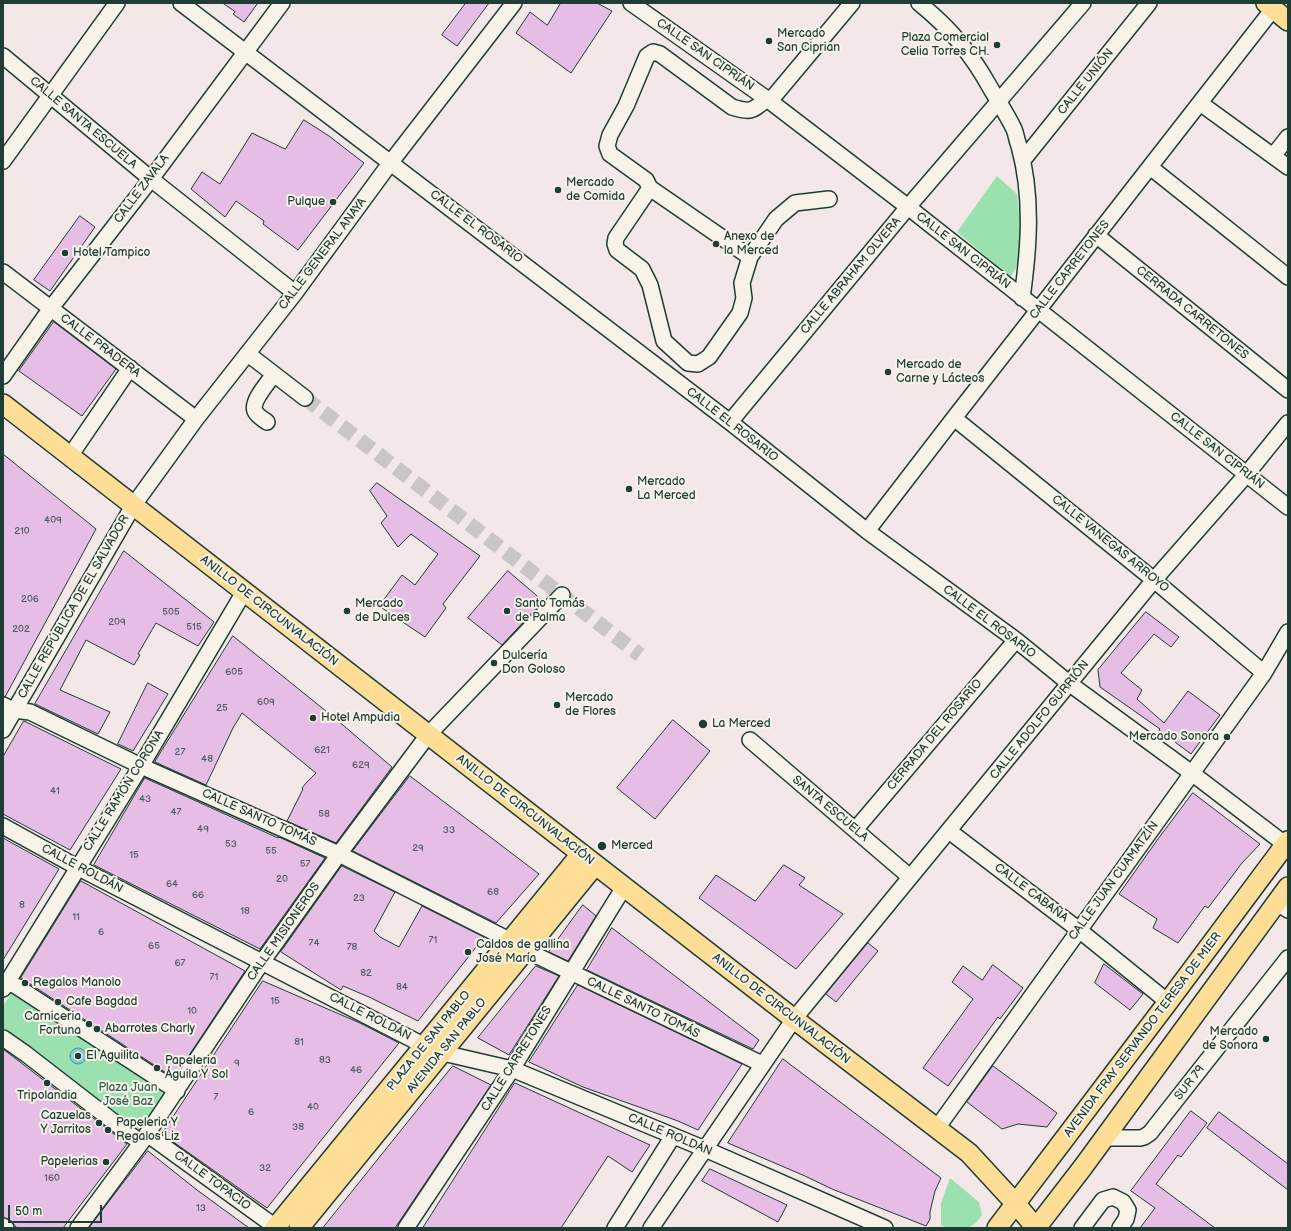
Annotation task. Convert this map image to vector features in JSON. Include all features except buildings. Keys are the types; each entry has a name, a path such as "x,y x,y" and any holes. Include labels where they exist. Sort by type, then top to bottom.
{"main road":[{"path":"1276,7 1288,21"},
{"name":"ANILLO DE CIRCUNVALACIÓN","path":"3,404 969,1153 1036,1228"},
{"name":"AVENIDA FRAY SERVANDO TERESA DE MIER","path":"997,1228 1287,843"},
{"name":"PLAZA DE SAN PABLO","path":"276,1228 425,1046 518,945 588,859"},
{"path":"1036,1228 1282,906 1288,886"},
{"name":"AVENIDA SAN PABLO","path":"299,1228 442,1052 518,945"}],"street":[{"path":"3,161 117,3"},
{"name":"CALLE EL ROSARIO","path":"181,3 730,422 867,531 1016,640 1070,684 1287,843"},
{"name":"CALLE ZAVALA","path":"3,376 51,308 151,179 282,3"},
{"name":"CALLE GENERAL ANAYA","path":"133,506 196,419 296,293 391,162 514,3"},
{"name":"CALLE SAN CIPRIÁN","path":"631,3 769,100 908,207 1288,507"},
{"path":"750,257 650,188 646,180 610,154 607,146 610,135 626,106 647,56 653,52 660,54 732,107 745,111 754,109 769,100 852,3"},
{"path":"919,3 939,19 963,46 982,73 1014,130 1023,160 1029,220 1027,264 1022,298"},
{"name":"CALLE ABRAHAM OLVERA","path":"730,422 908,207 1083,3"},
{"name":"CALLE UNIÓN","path":"1023,160 1148,3"},
{"name":"CALLE CARRETONES","path":"867,531 1276,7"},
{"name":"CALLE SANTA ESCUELA","path":"3,56 151,179 296,293"},
{"path":"1200,103 1288,167"},
{"path":"1273,156 1288,137"},
{"path":"1150,167 1288,277"},
{"path":"650,188 616,238 615,244 617,250 642,268 650,285 664,341 688,363 698,364 709,357 740,313 744,298 742,283 750,257 776,219 795,203 829,199"},
{"name":"CERRADA CARRETONES","path":"1096,236 1288,390"},
{"name":"CALLE PRADERA","path":"3,272 196,419"},
{"path":"248,354 305,398"},
{"path":"70,456 130,368"},
{"path":"267,422 255,412 254,405 257,398 274,374"},
{"name":"CALLE VANEGAS ARROYO","path":"954,418 1154,580 1264,673"},
{"name":"CALLE ADOLFO GURRIÓN","path":"651,1228 794,1018 1154,580 1246,475 1288,423"},
{"name":"CALLE REPÚBLICA DE EL SALVADOR","path":"3,730 8,708 133,506"},
{"name":"CALLE RAMÓN CORONA","path":"5,986 141,766 244,592"},
{"path":"428,735 562,595"},
{"name":"CALLE JUAN CUAMATZÍN","path":"937,1128 1193,774 1264,673 1288,632"},
{"name":"CERRADA DEL ROSARIO","path":"855,830 1016,640"},
{"name":"CALLE SANTO TOMÁS","path":"8,708 30,712 141,766 339,854 571,973 762,1064"},
{"name":"CALLE MISIONEROS","path":"78,1228 144,1139 262,962 339,854 428,735"},
{"name":"SANTA ESCUELA","path":"750,740 910,877"},
{"name":"CALLE ROLDÁN","path":"3,826 77,868 425,1046 442,1052 512,1068 705,1149 884,1228"},
{"name":"CALLE CABAÑA","path":"948,831 1079,930 1168,1002"},
{"name":"CALLE CARRETONES","path":"406,1228 512,1068 624,887"},
{"name":"SUR 79","path":"1104,1138 1140,1138 1150,1133 1288,958"},
{"path":"5,986 16,986 46,1004 177,1091"},
{"name":"CALLE TOPACIO","path":"3,1038 144,1139 276,1228"},
{"path":"615,1228 673,1136"},
{"path":"1082,1228 1103,1200 1113,1197 1123,1202 1128,1210 1126,1219 1120,1228"}],"green space":[{"path":"997,176 1017,194 1020,220 1020,262 1010,277 957,232"},
{"name":"Plaza Juan José Baz","path":"16,986 173,1088 136,1139 3,1038 3,1006"},
{"path":"950,1178 979,1202 982,1215 976,1223 970,1227 952,1229 941,1225 941,1203"}],"water":[{"path":"78,1048 85,1053 86,1056 81,1063 78,1064 71,1059 70,1056 75,1049"}],"tunnel":[{"path":"305,398 640,655"}],"place":[{"name":"Mercado San Ciprian","path":"769,41"},
{"name":"Plaza Comercial Celia Torres CH.","path":"997,45"},
{"name":"Mercado de Comida","path":"558,190"},
{"name":"Pulque","path":"333,202"},
{"name":"Anexo de la Merced","path":"716,244"},
{"name":"Hotel Tampico","path":"65,253"},
{"name":"Mercado de Carne y Lácteos","path":"888,372"},
{"name":"Mercado La Merced","path":"629,489"},
{"name":"Mercado de Dulces","path":"347,611"},
{"name":"Santo Tomás de Palma","path":"507,611"},
{"name":"Dulcería Don Goloso","path":"494,663"},
{"name":"Mercado de Flores","path":"557,705"},
{"name":"Hotel Ampudia","path":"313,718"},
{"name":"La Merced","path":"703,724"},
{"name":"Mercado Sonora","path":"1227,737"},
{"name":"Merced","path":"602,846"},
{"name":"Caldos de gallina José María","path":"468,952"},
{"name":"Regalos Manolo","path":"25,983"},
{"name":"Cafe Bagdad","path":"58,1002"},
{"name":"Carniceria Fortuna","path":"89,1024"},
{"name":"Abarrotes Charly","path":"97,1029"},
{"name":"Mercado de Sonora","path":"1266,1039"},
{"name":"El Aguilita","path":"78,1056"},
{"name":"Papeleria Águila Y Sol","path":"157,1068"},
{"name":"Tripolandia","path":"47,1083"},
{"name":"Cazuelas Y Jarritos","path":"99,1123"},
{"name":"Papeleria Y Regalos Liz","path":"108,1130"},
{"name":"Papelerias","path":"106,1162"}]}
